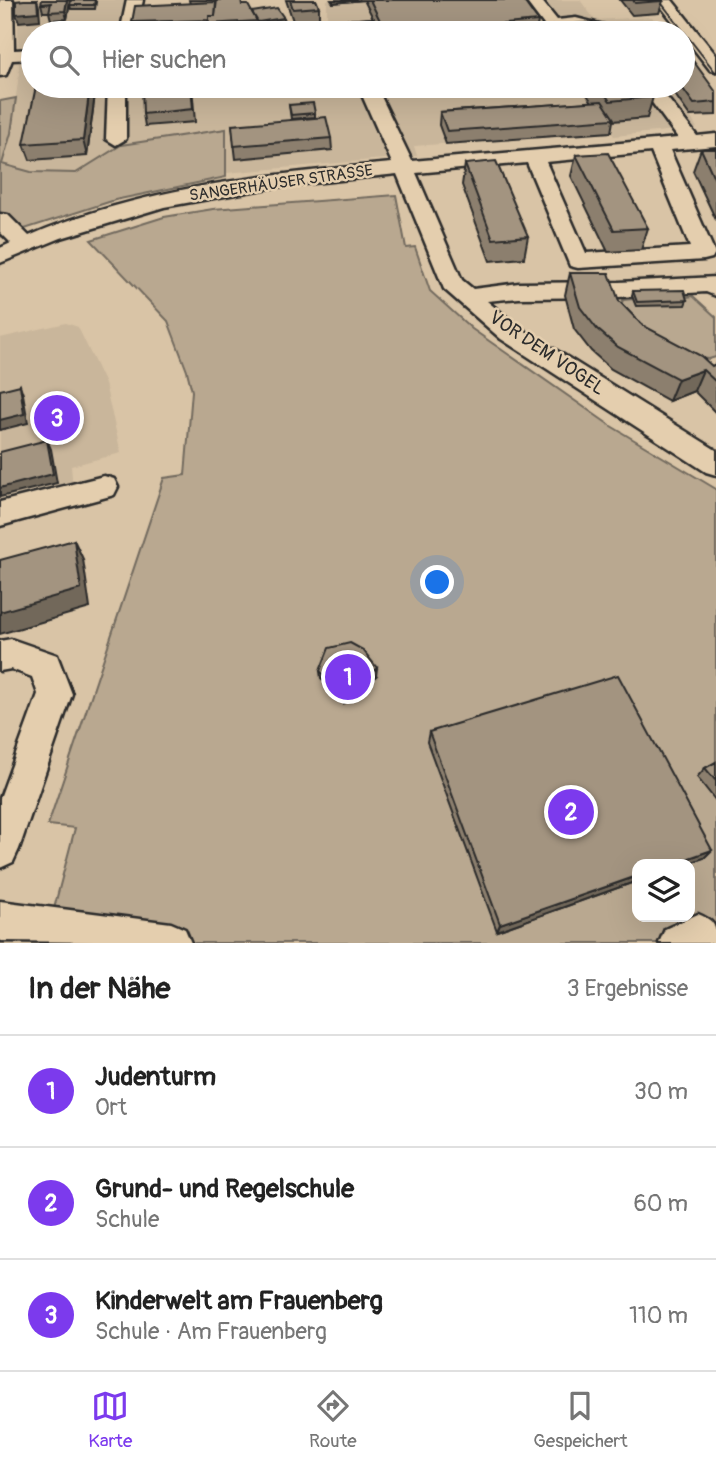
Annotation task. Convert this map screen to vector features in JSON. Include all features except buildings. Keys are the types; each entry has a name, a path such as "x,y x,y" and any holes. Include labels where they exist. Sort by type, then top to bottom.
{"street":[{"path":"5,0 2,65 21,58"},
{"path":"131,21 135,0"},
{"path":"533,0 545,21"},
{"path":"664,0 681,21"},
{"path":"695,39 716,66"},
{"path":"116,139 117,98"},
{"name":"VOR DEM VOGEL","path":"372,98 452,284 510,333 716,464"},
{"path":"658,98 692,142"},
{"name":"SANGERHÄUSER STRASSE","path":"0,256 67,226 128,208 241,196 404,167 716,140"},
{"path":"534,157 578,261 704,253 658,146"},
{"path":"0,220 25,244"},
{"path":"401,221 425,220"},
{"path":"467,298 492,291 512,290 612,299 713,285 716,289"},
{"path":"0,514 104,488"},
{"path":"0,656 11,654 45,666 55,694 0,849"},
{"path":"0,921 171,943"},
{"path":"679,943 698,934 704,943"}],"shaded area":[{"path":"17,0 126,0 120,21 21,21 21,98 695,98 695,95 716,110 716,115 690,116 697,128 614,136 611,132 414,146 417,156 226,173 226,129 121,145 76,173 31,172 1,163 11,133 19,74"},
{"path":"327,0 580,0 595,20 652,17 655,21 327,21"},
{"path":"16,98 11,133 2,164 31,172 76,173 121,145 226,129 226,177 115,200 0,237 0,101"},
{"path":"396,195 406,248 415,247 430,291 472,329 611,426 716,489 716,943 45,943 75,828 48,825 164,478 185,475 192,391 168,321 91,240 164,217 213,209"},
{"path":"693,296 716,317 716,357 709,359 669,354 620,307 623,300 633,299 636,306"},
{"path":"66,323 78,327 105,384 121,453 71,466 73,488 58,491 56,483 0,497 0,338"}],"tram line":[{"path":"659,0 675,21"},
{"path":"695,46 716,73"}],"place":[{"name":"Kinderwelt am Frauenberg","path":"57,418"},
{"name":"Judenturm","path":"348,677"},
{"name":"Grund- und Regelschule","path":"571,812"}]}
